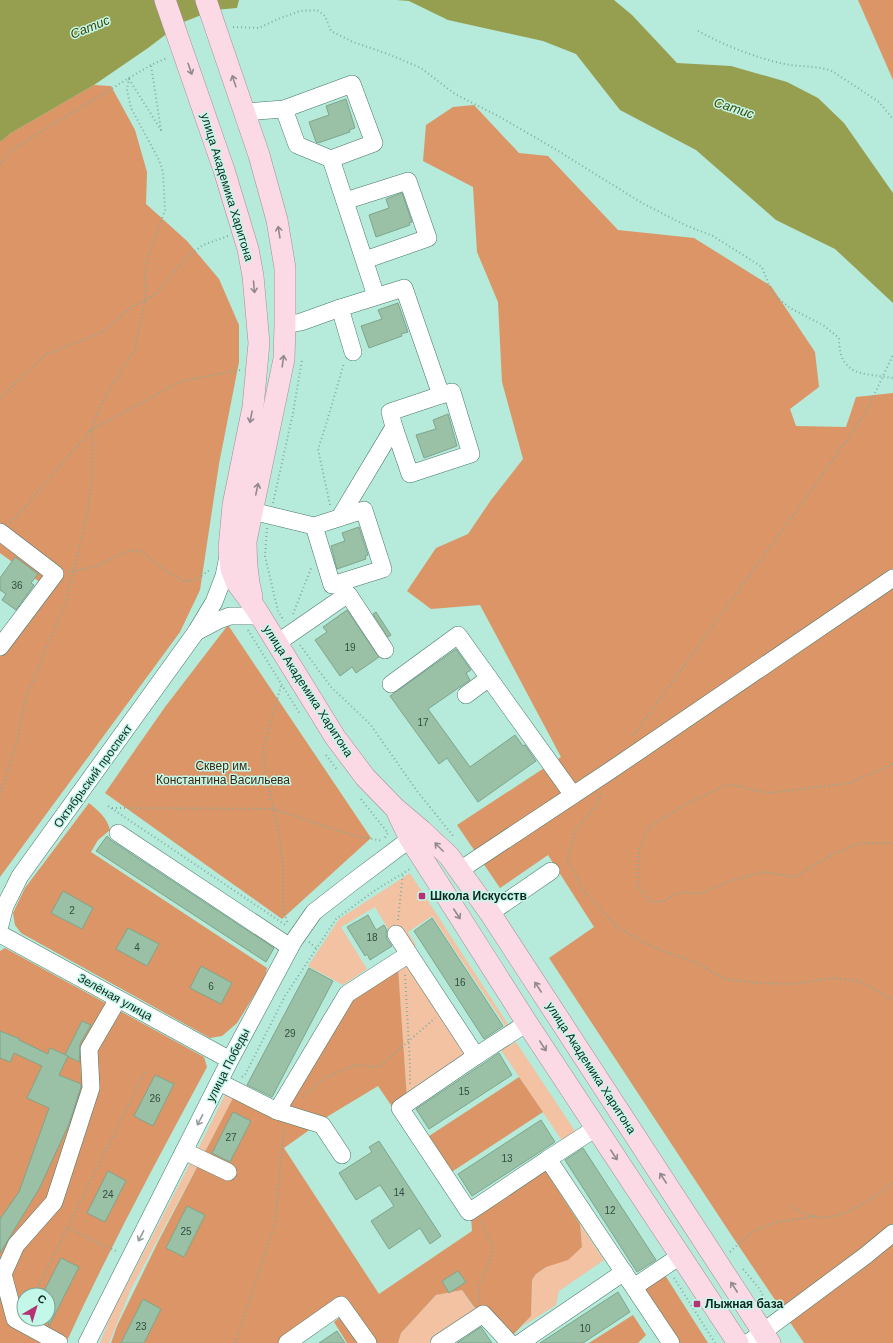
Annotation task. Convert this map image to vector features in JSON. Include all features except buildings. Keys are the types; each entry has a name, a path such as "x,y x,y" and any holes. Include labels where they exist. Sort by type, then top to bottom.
{"main road":[{"name":"улица Академика Харитона","path":"165,0 233,199 248,249 253,276 259,343 252,406 233,505 237,554 258,613"},
{"name":"улица Академика Харитона","path":"209,9 259,155 278,220 285,268 284,359 261,513 237,554 231,569 236,582 258,613 286,634 335,737 365,777 416,834 449,856 460,870 490,913 765,1335"},
{"name":"улица Академика Харитона","path":"416,834 527,1023 738,1343"}],"street":[{"path":"245,112 284,109 352,84 374,143 331,159 297,145 284,109"},
{"path":"331,159 376,296"},
{"path":"345,201 408,181 428,238 365,260"},
{"path":"285,325 301,322 404,288 440,396"},
{"path":"340,308 352,347"},
{"path":"452,392 471,454 410,474 394,427 390,412 452,392"},
{"path":"337,519 394,427"},
{"path":"261,513 314,526 364,510 383,569 332,585 314,526"},
{"path":"0,647 54,574 1,532"},
{"name":"Октябрьский проспект","path":"0,925 5,906 20,876 196,632 214,602 222,581 237,554"},
{"path":"460,870 611,770 893,578"},
{"name":"Октябрьский проспект","path":"196,632 209,621 236,582"},
{"path":"286,634 348,594 385,650"},
{"name":"Октябрьский проспект","path":"196,632 230,616 258,613"},
{"path":"391,684 458,635 573,795"},
{"path":"466,695 489,678"},
{"path":"118,833 290,947"},
{"name":"улица Победы","path":"87,1343 230,1060 290,947 314,912 416,834"},
{"path":"490,913 551,871"},
{"name":"Зелёная улица","path":"0,934 230,1060"},
{"path":"396,934 406,956 445,1009 476,1056"},
{"path":"281,1112 347,994 406,956"},
{"path":"59,1343 15,1320 3,1274 16,1245 54,1202 91,1088 89,1049 118,999"},
{"path":"527,1023 400,1108 469,1212 596,1128"},
{"path":"219,1082 281,1112 322,1125 342,1155"},
{"path":"184,1151 228,1172"},
{"path":"548,1159 671,1343"},
{"path":"765,1335 893,1233"},
{"path":"634,1287 680,1256"},
{"path":"520,1343 624,1272"},
{"path":"287,1343 341,1305 368,1343"},
{"path":"439,1343 483,1314 510,1343"}],"path":[{"path":"232,26 259,28 300,11 316,10 325,16 331,31 353,42 388,54 421,68 455,94 498,116 555,149 642,203 685,225 713,236 762,267 772,293 790,308 824,325 838,338 838,348 842,361 851,371 893,378"},
{"path":"698,31 719,42 757,56 790,65 832,70 879,102 893,119"},
{"path":"0,164 13,149 151,65 170,57"},
{"path":"129,78 161,130 151,65"},
{"path":"1,532 91,430 102,402 136,349 145,300 147,260 165,210 163,172 159,160 138,122 127,96 129,78"},
{"path":"0,398 45,355 102,332 129,309 156,294 188,256 204,245 232,234"},
{"path":"337,519 318,449 326,428 332,401 352,347"},
{"path":"629,742 862,418 893,355"},
{"path":"302,356 293,413 261,513 268,527 265,556 278,611 286,634 330,687 370,724 417,791 456,839"},
{"path":"91,430 182,381 240,370"},
{"path":"0,796 16,740 26,697 66,602 88,510 93,452 91,430"},
{"path":"286,634 320,545"},
{"path":"46,586 70,572 97,566 128,551 139,550 171,574 186,582 197,579 206,571 216,566"},
{"path":"108,806 289,927 283,909 283,864 277,822 267,782 263,749 281,685"},
{"path":"893,764 850,783 768,793 729,784 686,804 649,827 639,850 637,886 651,902 664,901 680,892 699,894 733,880 764,872 795,877 830,855 861,843 893,843"},
{"path":"611,770 598,803 576,830 567,858 582,889 617,927 652,947 695,962 725,980 793,984 832,978 860,981 893,1000"},
{"path":"112,808 274,809 350,835 383,840"},
{"path":"396,934 403,873"},
{"path":"406,956 410,1101"},
{"path":"235,1343 275,1224 281,1112 324,1078 356,1065 379,1067 445,1009"},
{"path":"38,1287 146,1070"},
{"path":"792,1206 808,1215 828,1217 842,1214 872,1198 893,1183"},
{"path":"474,1209 493,1246 489,1264 479,1285 479,1302 483,1314"},
{"path":"729,1253 744,1238 760,1228 783,1220 802,1219 816,1216"},
{"path":"67,1228 119,1252"},
{"path":"739,1264 758,1287 765,1335"}],"shaded area":[{"path":"410,873 511,1029 508,1030 432,916 408,932 416,945 403,954 375,907 341,927 367,969 343,985 308,966 339,919"},
{"path":"409,961 471,1055 407,1099 398,967"},
{"path":"516,1042 577,1134 563,1142 501,1050"},
{"path":"225,1095 233,1098 202,1157 196,1153"},
{"path":"193,1158 200,1161 131,1289 109,1343 100,1343 111,1315"},
{"path":"580,1224 604,1260 559,1291 556,1305 523,1326 531,1316 532,1280 536,1274 546,1267 582,1247"},
{"path":"462,1290 473,1307 479,1310 429,1343 398,1343 401,1333 436,1295"}],"green space":[{"path":"858,0 893,0 893,80"},
{"path":"94,85 111,86 135,130 147,172 146,204 187,241 219,279 239,325 239,362 219,464 200,590 180,632 0,877 0,631 3,633 41,583 0,553 0,142 11,133"},
{"path":"474,105 519,153 548,156 618,230 694,238 771,286 815,352 819,387 790,409 796,426 846,427 856,397 893,393 893,1343 804,1343 549,958 594,927 548,855 500,888 457,825 561,757 480,605 431,609 407,591 436,548 468,534 491,500 523,459 502,382 498,302 477,252 473,187 423,161 426,125 453,107"},
{"name":"Сквер им. Константина Васильева","path":"228,625 371,838 282,919 105,793 165,707"},
{"path":"89,803 102,815 110,830 98,840 91,852 267,968 265,978 237,1023 222,1036 210,1038 21,933 15,925 13,913 25,888"},
{"path":"5,948 204,1057 207,1067 117,1238 66,1343 0,1343 0,951"},
{"path":"398,967 407,1099 393,1108 378,1086 320,1121 282,1110 350,996"},
{"path":"519,1077 543,1112 450,1173 426,1138"},
{"path":"233,1098 315,1126 284,1148 379,1294 472,1231 471,1216 543,1167 580,1224 582,1247 568,1260 546,1267 536,1274 532,1280 531,1316 511,1337 487,1313 474,1307 462,1290 436,1295 401,1333 398,1343 374,1343 343,1299 278,1343 111,1343 117,1326 158,1242"},
{"path":"663,1272 708,1343 676,1343 639,1287"},
{"path":"344,1314 363,1343 347,1343 334,1322"},
{"path":"633,1315 646,1335 638,1343 589,1343"}],"water":[{"name":"Сатис","path":"0,0 239,0 237,8 214,10 181,23 148,48 94,85 11,133 0,142"},
{"name":"Сатис","path":"396,0 614,0 632,15 677,63 731,66 787,82 818,98 844,123 893,193 893,303 835,249 776,220 696,150 620,110 576,54 543,41 448,20 409,1"}],"place":[{"name":"Школа Искусств","path":"422,896"},
{"name":"Лыжная база","path":"697,1304"}]}
